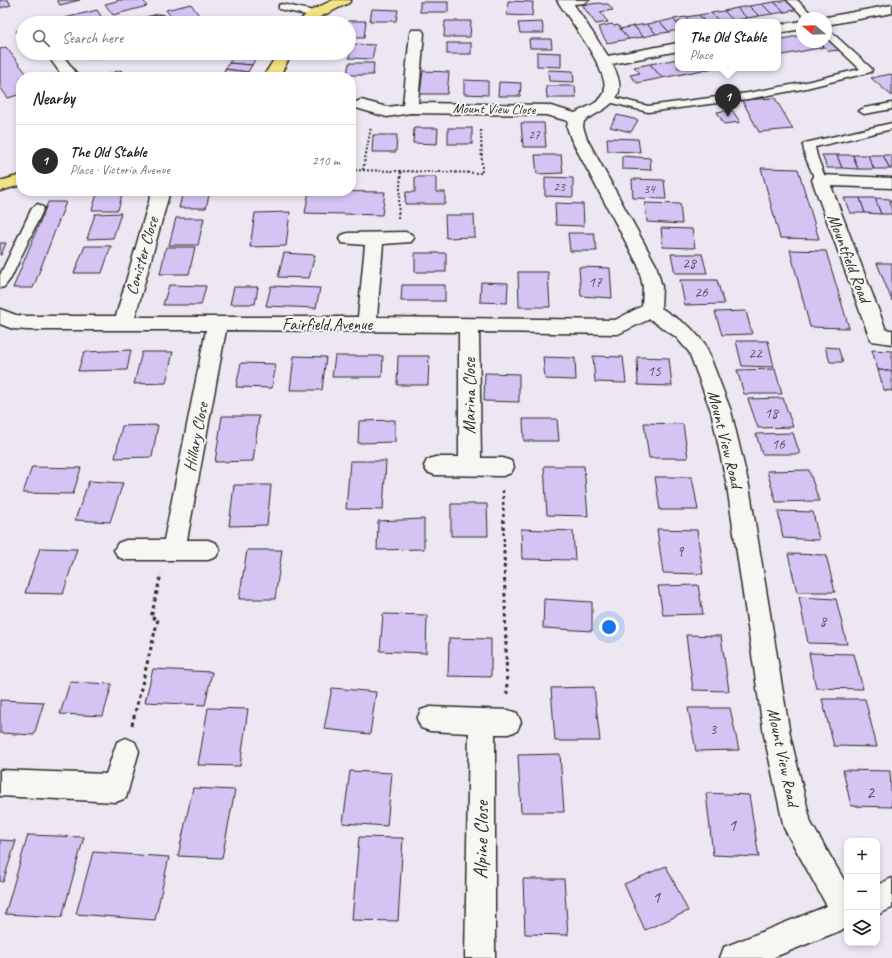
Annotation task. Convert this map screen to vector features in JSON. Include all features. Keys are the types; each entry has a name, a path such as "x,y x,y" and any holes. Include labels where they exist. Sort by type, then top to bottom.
{"highway":[{"path":"313,16 344,0"},
{"path":"274,72 281,60"},
{"path":"0,186 16,181"}],"street":[{"path":"571,1 603,60 613,84 609,99 597,108 577,119 575,127 579,139 647,265 653,281 655,296 651,310"},
{"path":"832,20 892,9"},
{"path":"781,28 796,26"},
{"path":"410,108 417,33"},
{"path":"603,60 675,48"},
{"path":"58,60 67,72"},
{"name":"Mount View Close","path":"368,107 387,112 410,108 547,110 577,119"},
{"path":"820,180 892,183"},
{"name":"Mountfield Road","path":"820,180 886,336"},
{"name":"Conister Close","path":"124,322 160,196"},
{"path":"348,239 375,240 401,238"},
{"path":"367,324 375,240"},
{"name":"Fairfield Avenue","path":"0,316 13,322 28,323 124,322 618,327 651,310"},
{"name":"Mount View Road","path":"651,310 683,332 698,349 722,411 738,486 776,735 798,828 845,910"},
{"name":"Hillary Close","path":"174,550 217,324"},
{"name":"Marina Close","path":"469,326 470,466"},
{"path":"435,466 503,467"},
{"path":"126,550 208,550"},
{"path":"430,719 495,722"},
{"name":"Alpine Close","path":"480,958 495,722"},
{"path":"0,783 116,788 126,751"},
{"path":"880,899 892,893"},
{"path":"735,958 844,914"}],"lane":[{"path":"792,0 805,12"},
{"path":"282,7 315,14"},
{"path":"609,99 648,109 748,96 802,86 867,70 832,38"},
{"path":"864,111 892,106"},
{"path":"820,180 811,156 809,145 892,126"},
{"path":"0,284 6,278 38,208"}],"path":[{"path":"363,170 368,107"},
{"path":"356,170 482,173 480,109"},
{"path":"401,171 401,238"},
{"path":"495,722 503,467"},
{"path":"126,751 158,619 151,618 164,565 174,550"}],"building":[{"path":"0,0 8,0 11,5 0,8"},
{"path":"57,0 80,0 60,5"},
{"path":"120,0 143,0 147,6 113,15 105,4"},
{"path":"789,0 799,9 785,12 774,2"},
{"path":"508,1 533,2 532,16 507,15"},
{"path":"420,2 448,2 448,12 420,12"},
{"path":"774,2 785,12 772,14 762,4"},
{"path":"600,3 608,4 613,10 600,12 608,22 596,24 582,5"},
{"path":"191,4 200,16 171,16 166,10"},
{"path":"762,4 772,14 759,16 749,6"},
{"path":"749,6 759,16 747,18 737,8"},
{"path":"737,8 747,18 732,19 724,11"},
{"path":"372,9 398,10 396,21 370,21"},
{"path":"97,10 101,16 73,16"},
{"path":"724,11 732,19 717,19 711,13"},
{"path":"711,13 717,19 702,19 699,15"},
{"path":"699,15 702,19 688,19 686,17"},
{"path":"686,17 688,19 675,19 675,21 673,19"},
{"path":"673,19 675,21 675,31 669,32 660,22"},
{"path":"356,21 366,21 364,38 356,38"},
{"path":"445,21 471,21 470,37 444,37"},
{"path":"542,22 544,33 520,33 518,23"},
{"path":"660,22 669,32 656,34 647,24"},
{"path":"612,24 614,26 618,25 629,39 607,43 598,27"},
{"path":"647,24 656,34 643,37 634,26"},
{"path":"634,26 643,37 629,39 620,29"},
{"path":"796,36 796,48 819,48 781,55 781,39"},
{"path":"529,39 551,39 552,48 530,48"},
{"path":"447,43 471,43 471,54 447,54"},
{"path":"832,43 840,50 829,51 826,48 832,48"},
{"path":"356,44 375,45 372,59 356,58"},
{"path":"6,47 25,72 16,72 16,96 8,98 0,87 0,49"},
{"path":"537,52 561,53 561,67 537,66"},
{"path":"231,60 255,60 252,65 229,63"},
{"path":"675,60 675,71 698,71 662,78 650,64"},
{"path":"229,63 252,65 248,72 225,69"},
{"path":"349,63 374,63 373,75 356,75 356,72 348,72"},
{"path":"650,64 662,78 637,83 630,75 640,73 634,67"},
{"path":"225,69 248,72 223,72"},
{"path":"548,70 573,71 574,82 549,81"},
{"path":"423,71 449,72 447,94 420,94"},
{"path":"892,75 892,96 871,78"},
{"path":"464,80 488,81 488,95 464,94"},
{"path":"499,82 521,83 520,96 498,96"},
{"path":"546,86 575,86 576,98 547,98"},
{"path":"775,98 793,129 759,132 742,100"},
{"path":"732,110 740,122 724,124 717,112"},
{"path":"617,115 638,120 631,132 610,127"},
{"path":"521,123 544,123 546,147 523,147"},
{"path":"414,128 438,128 437,144 413,143"},
{"path":"448,128 472,128 472,144 448,144"},
{"path":"373,135 397,135 396,152 372,152"},
{"path":"607,138 638,139 640,152 608,151"},
{"path":"535,155 561,155 563,173 537,174"},
{"path":"822,155 837,155 842,168 827,168"},
{"path":"837,155 853,155 858,169 842,168"},
{"path":"853,155 868,155 874,169 858,169"},
{"path":"868,155 883,155 890,169 874,169"},
{"path":"883,155 892,155 892,169 890,169"},
{"path":"622,156 650,158 651,170 622,169"},
{"path":"761,168 798,169 819,239 780,238"},
{"path":"415,177 436,177 436,192 445,192 445,204 405,204 406,192 415,192"},
{"path":"545,177 573,178 573,197 545,196"},
{"path":"632,179 664,180 666,199 633,198"},
{"path":"356,192 385,192 382,215 305,213 308,196 356,196"},
{"path":"96,196 122,196 118,210 92,210"},
{"path":"182,196 209,196 206,208 179,208"},
{"path":"844,198 860,198 865,213 850,213"},
{"path":"860,198 875,198 881,214 865,213"},
{"path":"875,198 890,199 892,214 881,214"},
{"path":"48,202 66,202 33,288 13,288"},
{"path":"555,203 583,204 584,226 556,225"},
{"path":"645,203 680,204 682,224 647,222"},
{"path":"290,212 286,246 250,247 255,213"},
{"path":"121,213 113,238 87,239 95,214"},
{"path":"445,215 474,215 475,237 446,238"},
{"path":"176,218 204,218 198,245 169,245"},
{"path":"661,228 692,229 695,248 663,247"},
{"path":"568,233 594,233 597,251 570,251"},
{"path":"0,243 6,243 1,255 0,255"},
{"path":"85,246 111,246 102,273 74,273"},
{"path":"166,247 195,247 189,274 160,274"},
{"path":"790,250 826,251 849,328 810,327"},
{"path":"284,253 315,255 309,278 278,277"},
{"path":"415,253 446,253 446,272 415,272"},
{"path":"671,254 702,254 707,273 675,273"},
{"path":"877,263 892,263 892,301"},
{"path":"579,267 610,268 612,298 581,296"},
{"path":"518,272 548,272 550,307 519,307"},
{"path":"680,280 717,280 724,304 685,305"},
{"path":"481,282 508,283 507,303 480,302"},
{"path":"169,285 206,286 201,305 163,305"},
{"path":"402,285 445,285 445,301 401,301"},
{"path":"271,286 320,288 316,308 266,306"},
{"path":"234,287 258,287 255,304 230,304"},
{"path":"746,311 752,334 722,335 715,312"},
{"path":"736,341 768,341 774,367 742,366"},
{"path":"825,347 838,348 843,362 830,362"},
{"path":"131,350 127,370 78,371 84,352"},
{"path":"872,350 892,351 892,371 878,370"},
{"path":"142,352 173,352 166,383 134,384"},
{"path":"294,356 326,357 322,390 290,390"},
{"path":"335,356 383,356 382,377 332,377"},
{"path":"398,356 429,356 428,385 397,385"},
{"path":"593,356 623,357 626,383 595,382"},
{"path":"543,357 575,358 576,380 545,379"},
{"path":"637,357 669,358 672,386 638,385"},
{"path":"241,363 276,364 272,388 236,387"},
{"path":"775,369 782,394 744,394 737,370"},
{"path":"878,370 892,371 892,391 884,390"},
{"path":"485,373 519,374 519,402 484,401"},
{"path":"783,398 793,427 758,428 748,399"},
{"path":"222,416 259,416 253,461 215,462"},
{"path":"523,419 557,419 559,441 524,441"},
{"path":"395,420 395,442 358,443 359,421"},
{"path":"644,423 683,424 688,458 649,458"},
{"path":"158,425 152,457 115,458 122,426"},
{"path":"793,433 800,454 762,454 756,434"},
{"path":"350,461 386,461 383,510 346,509"},
{"path":"544,466 584,466 588,516 547,515"},
{"path":"32,467 81,468 73,494 23,493"},
{"path":"809,470 819,501 776,502 767,471"},
{"path":"655,477 692,477 698,510 660,510"},
{"path":"89,481 123,483 110,522 75,520"},
{"path":"234,485 271,485 267,525 229,526"},
{"path":"451,504 487,504 488,536 451,536"},
{"path":"778,511 813,512 819,540 783,538"},
{"path":"424,519 424,549 377,550 378,521"},
{"path":"521,529 573,531 575,560 522,559"},
{"path":"657,529 697,530 703,574 663,573"},
{"path":"40,548 77,549 63,594 25,593"},
{"path":"247,550 282,550 275,599 239,599"},
{"path":"788,554 826,555 835,592 797,592"},
{"path":"698,585 703,614 663,615 658,586"},
{"path":"799,597 836,599 847,644 808,643"},
{"path":"544,599 592,602 592,631 543,628"},
{"path":"383,614 427,615 426,653 380,651"},
{"path":"686,635 721,636 729,691 693,690"},
{"path":"449,638 491,639 491,677 448,676"},
{"path":"809,653 854,654 863,689 816,688"},
{"path":"153,669 212,672 205,705 145,702"},
{"path":"70,682 112,684 103,716 60,714"},
{"path":"594,687 600,741 555,741 551,688"},
{"path":"332,688 376,692 370,734 324,729"},
{"path":"822,699 865,699 877,747 834,746"},
{"path":"0,700 44,702 34,735 0,733"},
{"path":"208,708 248,709 240,766 198,765"},
{"path":"688,708 730,708 739,750 696,751"},
{"path":"560,754 564,812 521,812 518,755"},
{"path":"843,770 890,771 892,807 851,806"},
{"path":"350,771 392,773 387,826 343,823"},
{"path":"193,788 235,790 222,858 178,856"},
{"path":"706,793 749,795 759,857 713,855"},
{"path":"28,835 84,837 62,917 5,914"},
{"path":"359,837 403,838 398,921 352,920"},
{"path":"0,840 16,841 3,882 0,881"},
{"path":"93,852 169,857 155,920 76,914"},
{"path":"666,866 688,911 645,930 624,884"},
{"path":"523,879 564,879 568,935 525,934"}],"place":[{"name":"The Old Stable","path":"728,117"}]}
